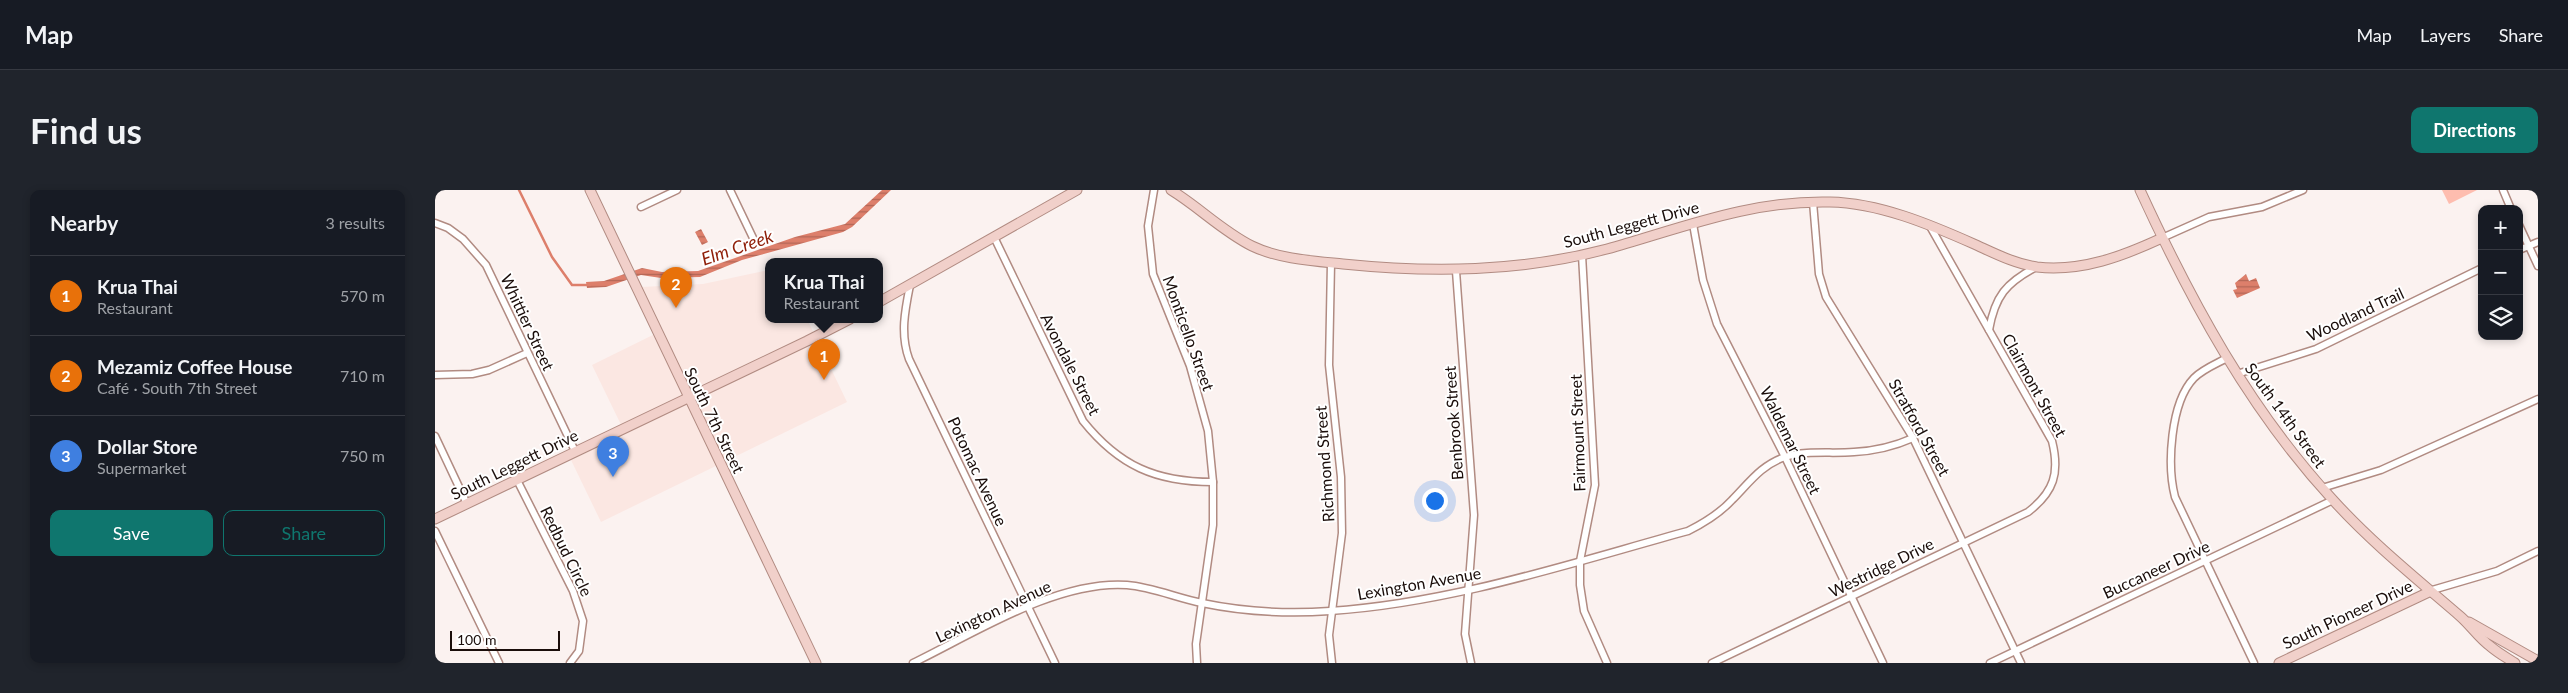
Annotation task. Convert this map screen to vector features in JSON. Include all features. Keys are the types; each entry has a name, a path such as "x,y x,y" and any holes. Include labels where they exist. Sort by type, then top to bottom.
{"street":[{"name":"South 7th Street","path":"590,190 687,398 816,663"},
{"path":"641,207 677,190"},
{"path":"730,190 754,240"},
{"path":"883,300 1077,190"},
{"name":"Monticello Street","path":"1154,190 1148,226 1153,274 1190,366 1207,430 1213,482 1213,525 1196,644 1197,663"},
{"name":"South Leggett Drive","path":"1171,190 1186,199 1213,223 1253,246 1277,255 1331,263 1414,271 1533,264 1582,255 1757,206 1784,202 1845,203 1874,208 1897,214 2003,257 2036,267 2067,268 2085,266 2133,252 2162,238"},
{"name":"South 14th Street","path":"2140,190 2162,238 2227,358 2279,434 2322,488 2376,544 2461,618 2489,646 2515,663"},
{"path":"2162,238 2209,217 2262,206 2303,190"},
{"path":"2503,190 2509,205"},
{"name":"Stratford Street","path":"1813,202 1819,274 1826,297 1913,438 2021,663"},
{"name":"Whittier Street","path":"435,223 448,228 463,239 481,259 575,451"},
{"name":"Waldemar Street","path":"1693,224 1703,280 1713,316 1785,457 1883,663"},
{"name":"Clairmont Street","path":"1931,228 2052,442 2057,460 2053,483"},
{"path":"2523,233 2538,266"},
{"name":"Avondale Street","path":"994,237 1083,421 1096,438 1127,463 1151,473 1187,482 1213,482"},
{"path":"2523,248 2538,242"},
{"name":"Fairmount Street","path":"1582,255 1595,485 1580,561 1580,585 1584,611 1607,663"},
{"name":"Richmond Street","path":"1331,263 1328,331 1329,365 1341,477 1342,533 1331,611 1329,642 1332,663"},
{"name":"Clairmont Street","path":"1989,330 1995,304 2000,296 2016,278 2036,267"},
{"name":"Benbrook Street","path":"1456,270 1473,515 1465,634 1471,663"},
{"name":"Woodland Trail","path":"2237,374 2316,349 2478,270"},
{"name":"Potomac Avenue","path":"910,285 904,330 904,343 909,359 1055,663"},
{"name":"South Leggett Drive","path":"435,519 807,342 843,323"},
{"path":"435,375 472,374 489,370 527,352"},
{"path":"2227,358 2194,379 2186,391 2178,413 2170,458 2175,497 2254,663"},
{"path":"2322,488 2381,470 2538,399"},
{"path":"435,436 467,504"},
{"name":"Lexington Avenue","path":"913,663 1028,607 1072,590 1108,585 1139,587 1203,603 1246,611 1284,614 1387,606 1468,590 1688,531 1733,500 1759,472 1785,457 1811,452 1855,452 1900,444 1913,438"},
{"name":"Redbud Circle","path":"517,480 569,583 583,621 579,651 570,663"},
{"name":"Westridge Drive","path":"1712,663 2028,512 2043,499 2053,483"},
{"name":"Buccaneer Drive","path":"1989,663 2333,500"},
{"path":"435,531 499,663"},
{"path":"2429,592 2497,571 2538,551"},
{"name":"South Pioneer Drive","path":"2279,663 2429,592"},
{"name":"South 14th Street","path":"2461,618 2538,661"},
{"path":"2489,646 2503,640"}],"shaded area":[{"path":"882,190 891,190 852,227 843,232 742,260 700,277 661,278 641,275 606,287 587,288 586,282 604,281 642,268 662,272 698,271 795,237 845,224"},
{"path":"2442,190 2477,190 2449,204"},
{"path":"701,229 708,242 702,245 695,232"},
{"path":"765,271 765,323 809,323 847,402 601,522 571,460 625,433 592,365 663,330 641,287 703,284"},
{"path":"2246,274 2249,281 2256,278 2260,288 2237,298 2233,290 2237,289 2235,283"}],"waterway":[{"name":"Elm Creek","path":"519,190 552,257 572,285 590,285"}],"place":[{"name":"Mezamiz Coffee House","path":"676,308"},
{"name":"Krua Thai","path":"824,380"},
{"name":"Dollar Store","path":"613,477"}]}
